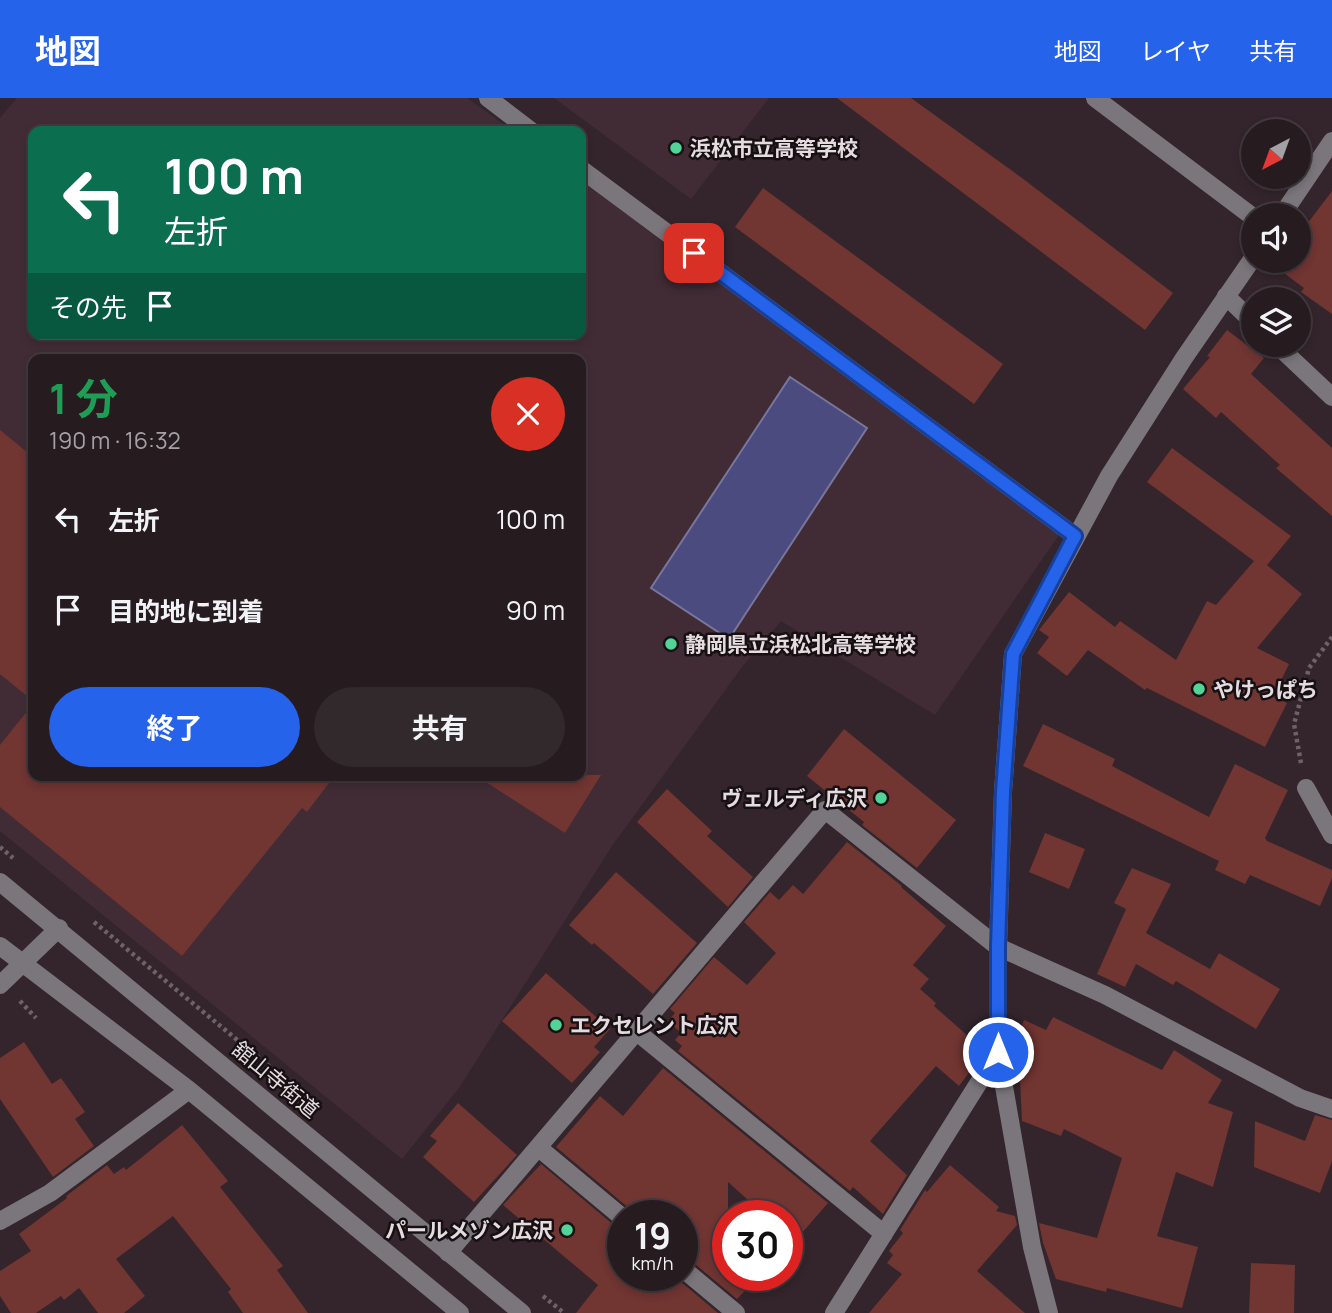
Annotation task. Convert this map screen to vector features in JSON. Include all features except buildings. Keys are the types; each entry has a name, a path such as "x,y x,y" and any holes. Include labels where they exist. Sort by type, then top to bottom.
{"street":[{"path":"488,98 524,126"},
{"path":"1095,98 1241,208"},
{"path":"1290,203 1332,141"},
{"path":"586,173 1075,536"},
{"path":"1049,1313 1032,1247 998,1052 1003,792 1013,654 1075,536 1130,443 1242,273"},
{"path":"1226,296 1241,310"},
{"path":"1290,357 1332,397"},
{"path":"1307,788 1332,835"},
{"path":"448,1253 825,810 998,947 1105,995 1300,1098 1332,1109"},
{"name":"舘山寺街道","path":"0,882 522,1313"},
{"path":"0,985 59,928"},
{"path":"0,946 189,1090 460,1313"},
{"path":"638,1032 884,1234"},
{"path":"834,1313 998,1052"},
{"path":"0,1221 50,1193 189,1090"},
{"path":"539,1148 607,1205"},
{"path":"698,1281 736,1313"}],"path":[{"path":"1307,788 1294,724 1309,668 1332,637"}],"shaded area":[{"name":"静岡県立浜松北高等学校","path":"17,98 467,98 506,126 28,126 28,340 586,340 586,183 1063,529 935,715 781,621 742,667 612,846 459,1088 402,1159 0,831 0,118"},
{"name":"浜松市立高等学校","path":"554,98 769,98 691,199"},
{"path":"790,377 867,428 729,639 651,588"}],"place":[{"name":"浜松市立高等学校","path":"676,148"},
{"name":"静岡県立浜松北高等学校","path":"671,644"},
{"name":"やけっぱち","path":"1199,689"},
{"name":"ヴェルディ広沢","path":"881,798"},
{"name":"エクセレント広沢","path":"556,1025"},
{"name":"パールメゾン広沢","path":"567,1230"}],"route":[{"path":"694,253 1075,536 1013,654 1003,792 998,1052"}]}
